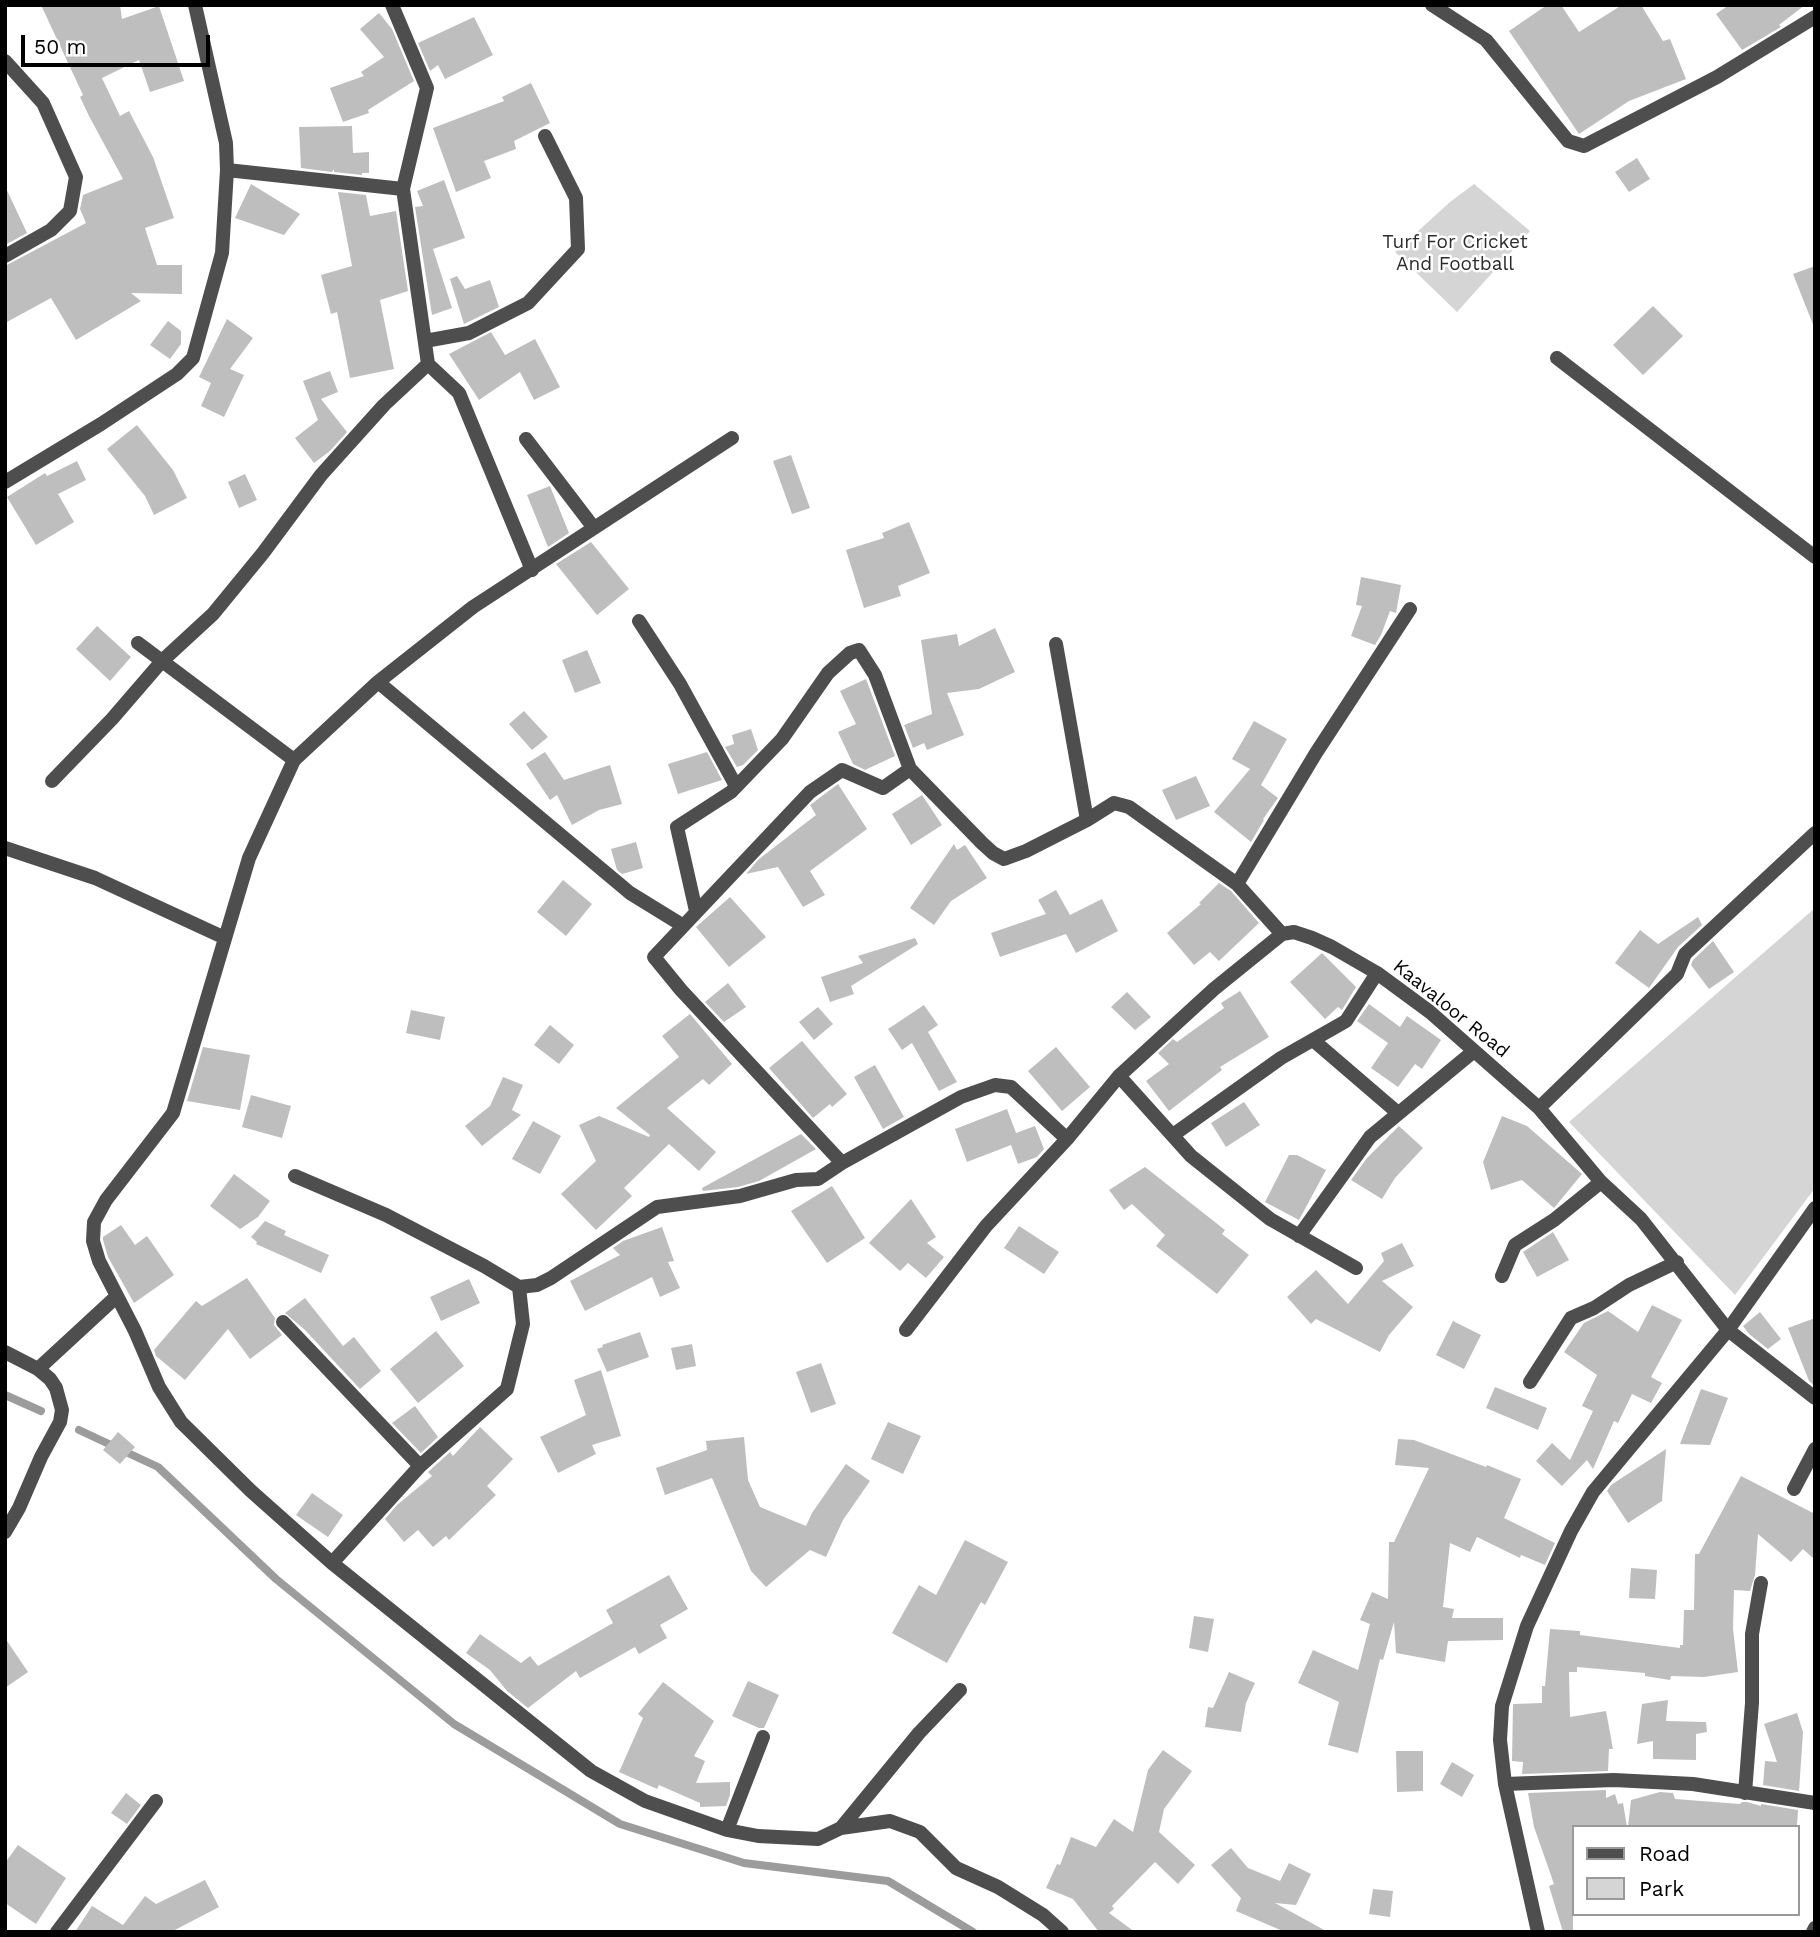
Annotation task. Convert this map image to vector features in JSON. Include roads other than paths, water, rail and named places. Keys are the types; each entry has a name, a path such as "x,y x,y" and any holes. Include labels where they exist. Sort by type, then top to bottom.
{"street":[{"path":"5,482 102,424 177,374 193,358 222,253 227,170 226,144 195,5"},
{"path":"391,5 427,88 403,189 428,364 459,393 532,570"},
{"path":"1432,5 1486,40 1568,141 1584,146 1717,77 1815,17"},
{"path":"5,61 43,103 76,177 70,211 51,230 5,256"},
{"path":"425,341 469,333 528,303 578,249 576,198 545,136"},
{"path":"227,170 403,189"},
{"path":"1557,358 1815,557"},
{"path":"52,781 162,661 212,614 263,553 321,475 384,405 428,364"},
{"path":"733,438 473,607 377,682 294,760 249,858 173,1113 106,1200 94,1222 93,1241 99,1261 135,1331 159,1387 181,1422 251,1491 332,1563 591,1771 645,1801 727,1830 758,1836 818,1839 841,1828 890,1821 920,1832 956,1868 998,1887 1043,1915 1062,1932"},
{"path":"526,439 594,528"},
{"path":"1237,884 1316,753 1410,609"},
{"path":"639,621 680,684 736,786"},
{"path":"138,643 294,760"},
{"path":"1056,643 1087,820"},
{"path":"695,911 677,828 736,786 782,738 828,673 850,653 859,650 875,676 910,769 993,853 1004,859 1026,851 1087,820 1114,803 1129,807 1237,884 1282,934 1214,989 1119,1076 1067,1139 986,1226 906,1329"},
{"path":"377,682 630,893 682,925"},
{"path":"842,1164 681,990 654,957 810,792 842,770 883,788 910,769"},
{"path":"1539,1108 1677,974 1685,954 1815,833"},
{"path":"5,848 95,878 225,938"},
{"name":"Kaavaloor Road","path":"1282,934 1294,932 1312,938 1377,973 1430,1012 1539,1108 1601,1182 1641,1219 1728,1330 1815,1398"},
{"path":"1173,1135 1281,1058 1346,1021 1377,973"},
{"path":"1313,1040 1398,1113"},
{"path":"1299,1236 1370,1137 1474,1051"},
{"path":"1119,1076 1191,1156 1260,1211 1356,1268"},
{"path":"295,1176 386,1215 519,1287 537,1285 551,1278 657,1208 740,1196 796,1180 818,1179 961,1097 995,1085 1012,1087 1067,1139"},
{"path":"1502,1276 1515,1245 1555,1220 1601,1182"},
{"path":"1538,1932 1505,1784 1500,1740 1502,1706 1527,1626 1571,1531 1593,1492 1728,1330 1815,1208"},
{"path":"1530,1382 1571,1318 1677,1262"},
{"path":"332,1563 420,1466 507,1389 523,1324 519,1287"},
{"path":"38,1369 116,1297"},
{"path":"283,1322 420,1466"},
{"path":"5,1352 38,1369 50,1379 56,1388 62,1410 60,1422 5,1532"},
{"path":"1794,1489 1815,1449"},
{"path":"1745,1793 1752,1703 1752,1634 1761,1583"},
{"path":"841,1828 919,1733 960,1690"},
{"path":"727,1830 763,1737"},
{"path":"1505,1784 1614,1780 1693,1784 1815,1803"},
{"path":"57,1932 156,1801"}],"waterway":[{"path":"5,1395 41,1411"},
{"path":"79,1430 158,1467 276,1579 454,1724 620,1824 744,1863 888,1881 973,1932"}],"park label":[{"name":"Turf For Cricket And Football","path":"1455,253"}]}
